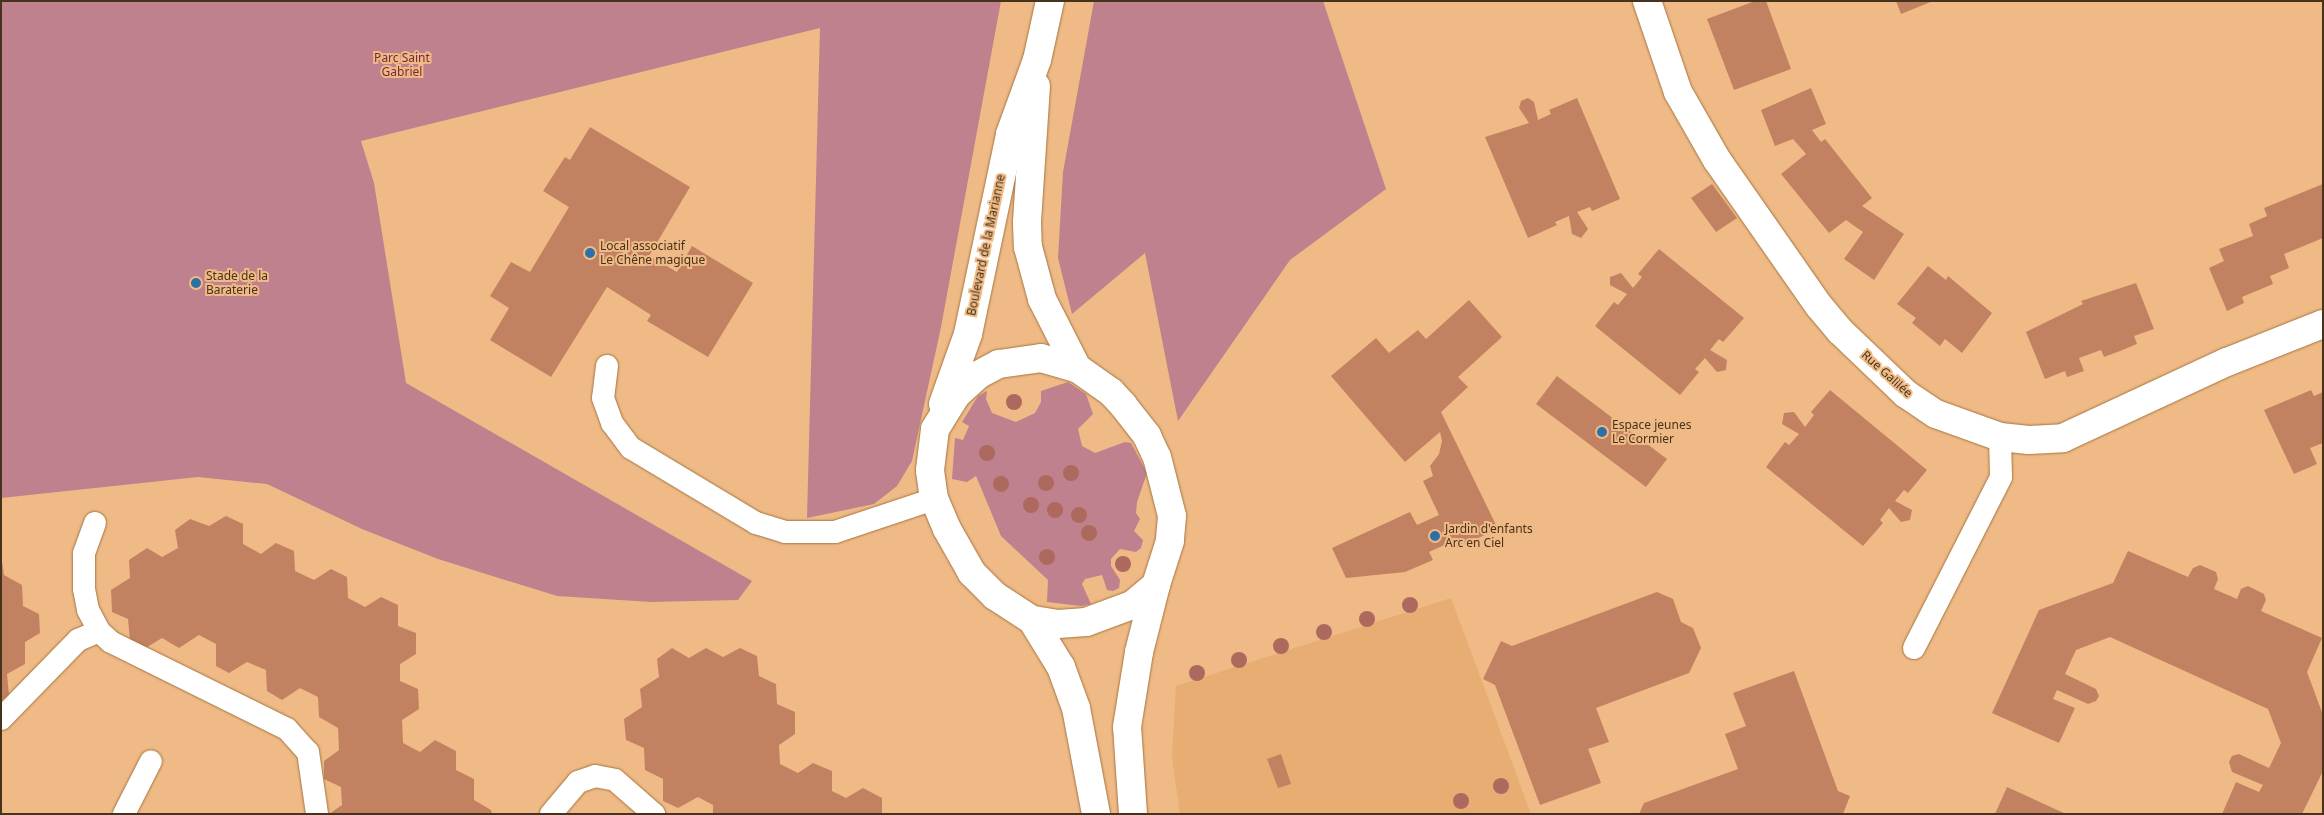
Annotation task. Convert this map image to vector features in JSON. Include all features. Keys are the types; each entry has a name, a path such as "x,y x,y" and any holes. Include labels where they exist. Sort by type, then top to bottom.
{"street":[{"name":"Boulevard de la Marianne","path":"1050,1 1037,60 1010,134 968,334 935,430 930,470 934,499 947,529 972,573 995,596 1032,620 1058,624 1108,616 1132,605 1156,585"},
{"name":"Rue Galilée","path":"1647,1 1678,92 1717,160 1819,306 1840,331 1906,394 1936,414 2000,437 2029,440 2063,438 2227,362 2323,324"},
{"name":"Boulevard de la Marianne","path":"1037,60 1028,189 1028,247 1042,299 1078,368"},
{"name":"Boulevard de la Marianne","path":"935,430 956,395 978,375 999,364 1041,358 1078,368 1111,392 1146,436 1157,457 1172,516 1170,541 1156,585 1139,652 1127,727 1133,814"},
{"name":"Boulevard de la Marianne","path":"1032,620 1061,667 1076,708 1096,814"}],"lane":[{"path":"607,366 603,398 612,423 631,448 756,522 794,533 835,532 934,499"},
{"path":"1914,648 2001,477 2000,437"},
{"path":"95,523 84,554 84,589 88,610 99,630 112,642 287,729 308,752 317,814"},
{"path":"1,719 78,640 99,630"},
{"path":"124,814 151,761"},
{"path":"551,814 578,782 595,776 615,780 654,814"}],"shaded area":[{"path":"1451,598 1531,814 1180,814 1172,757 1176,686"}],"green space":[{"name":"Stade de la Baraterie","path":"1,1 1001,1 941,327 912,461 897,486 874,504 807,518 820,28 361,141 374,183 406,383 752,581 738,600 651,602 557,596 438,559 362,529 267,484 198,477 1,498"},
{"path":"1094,1 1323,1 1386,189 1290,260 1178,421 1145,253 1072,314 1058,258 1063,172"},
{"path":"1068,382 1086,394 1093,414 1078,429 1082,446 1095,453 1125,442 1131,443 1147,473 1137,502 1136,513 1140,519 1134,531 1143,540 1141,548 1136,552 1120,549 1111,559 1111,566 1120,580 1119,588 1113,591 1107,590 1102,575 1085,579 1082,584 1091,604 1081,606 1047,602 1048,580 1001,536 976,476 967,482 952,479 955,438 963,440 969,426 962,422 978,396 987,391 986,399 992,413 1016,422 1035,413 1041,402 1041,391"}],"building":[{"path":"1755,1 1766,1 1791,69 1734,90 1707,19"},
{"path":"1896,1 1933,1 1901,14"},
{"path":"1811,88 1826,124 1812,130 1821,142 1825,139 1872,198 1862,206 1904,234 1874,280 1844,259 1863,232 1846,220 1829,233 1781,174 1806,154 1793,139 1775,146 1761,110"},
{"path":"1528,98 1534,102 1538,120 1551,114 1549,110 1577,98 1620,199 1592,211 1590,207 1577,212 1588,229 1581,238 1572,234 1569,216 1555,222 1557,225 1528,238 1485,137 1529,123 1519,108 1521,101"},
{"path":"590,127 690,187 649,256 677,272 692,246 753,283 708,357 647,321 651,315 607,287 551,377 490,340 509,308 490,296 511,262 530,272 569,207 543,191 565,157 570,160"},
{"path":"1712,184 1737,218 1716,232 1691,198"},
{"path":"2323,184 2323,238 2284,254 2289,268 2270,276 2273,284 2242,297 2244,303 2227,311 2209,268 2224,261 2219,249 2253,236 2249,224 2267,216 2264,208"},
{"path":"1659,249 1744,318 1723,342 1719,339 1710,350 1727,360 1726,370 1717,372 1705,358 1695,369 1699,372 1680,395 1595,326 1614,302 1618,305 1627,294 1610,285 1610,277 1621,273 1633,288 1642,277 1638,274"},
{"path":"1928,266 1946,280 1948,276 1992,313 1962,353 1945,339 1940,346 1912,323 1916,318 1897,304"},
{"path":"2136,283 2154,329 2134,336 2137,344 2120,351 2104,357 2101,350 2079,358 2084,371 2067,377 2065,371 2045,379 2026,332 2083,304 2081,301"},
{"path":"1469,300 1502,337 1458,377 1468,387 1441,412 1498,529 1454,549 1451,542 1429,552 1433,560 1405,572 1346,578 1332,548 1410,512 1417,525 1439,515 1423,481 1433,476 1430,466 1439,454 1442,441 1440,432 1405,462 1331,376 1376,338 1389,353 1418,330 1426,339"},
{"name":"Espace jeunes Le Cormier","path":"1557,376 1667,459 1646,487 1536,404"},
{"path":"1830,390 1927,470 1908,493 1904,490 1895,501 1912,510 1910,520 1901,522 1889,508 1880,520 1883,523 1863,546 1766,467 1785,442 1789,445 1799,434 1782,424 1784,413 1794,412 1805,427 1814,415 1811,412"},
{"path":"2311,390 2314,396 2323,392 2323,443 2310,448 2317,464 2294,474 2264,410"},
{"path":"226,516 243,524 243,544 261,554 276,543 294,551 295,571 314,580 331,569 347,577 348,598 365,607 381,597 398,605 398,626 416,633 416,654 400,664 400,681 418,689 419,709 402,720 403,743 420,752 435,740 456,751 456,770 474,779 474,800 491,810 492,814 329,814 342,805 341,787 324,779 324,761 339,750 338,728 319,717 318,697 300,688 282,700 267,691 266,670 247,662 229,673 216,666 216,644 199,635 179,648 162,638 144,649 130,641 128,619 112,612 111,590 130,578 129,560 147,548 162,557 178,548 175,530 190,519 209,526"},
{"path":"2128,551 2188,577 2193,568 2200,565 2216,572 2218,579 2214,589 2237,599 2241,589 2248,586 2264,594 2266,600 2261,611 2322,638 2307,672 2323,715 2323,771 2302,814 2222,814 2236,782 2259,792 2263,785 2232,772 2229,762 2232,756 2239,754 2269,768 2281,743 2268,709 2110,637 2076,650 2065,674 2096,689 2099,696 2096,701 2088,704 2057,690 2053,699 2075,708 2059,743 1992,713 2039,610 2113,583"},
{"path":"1,555 4,575 22,585 23,606 39,614 40,633 25,642 25,664 7,674 9,695 1,701"},
{"path":"1657,592 1673,599 1681,622 1693,628 1701,648 1689,673 1596,708 1609,742 1588,749 1601,783 1540,805 1495,685 1483,679 1501,641 1512,646"},
{"path":"672,648 689,658 706,648 723,657 740,648 757,656 759,676 776,684 777,704 795,712 795,734 779,745 780,764 798,773 813,763 832,771 832,791 846,798 863,788 882,798 882,814 713,814 713,805 698,797 678,808 663,801 663,779 645,770 644,748 626,740 624,719 642,707 640,689 659,677 657,659"},
{"path":"1794,671 1838,791 1850,796 1843,814 1639,814 1644,803 1738,769 1725,734 1746,726 1733,693"},
{"path":"1281,754 1291,784 1278,788 1267,759"},
{"path":"2007,787 2066,814 1995,814"}],"place":[{"name":"Local associatif Le Chêne magique","path":"590,253"},
{"name":"Stade de la Baraterie","path":"196,283"},
{"name":"Espace jeunes Le Cormier","path":"1602,432"},
{"name":"Jardin d'enfants Arc en Ciel","path":"1435,536"}],"park label":[{"name":"Parc Saint Gabriel","path":"402,65"}]}
